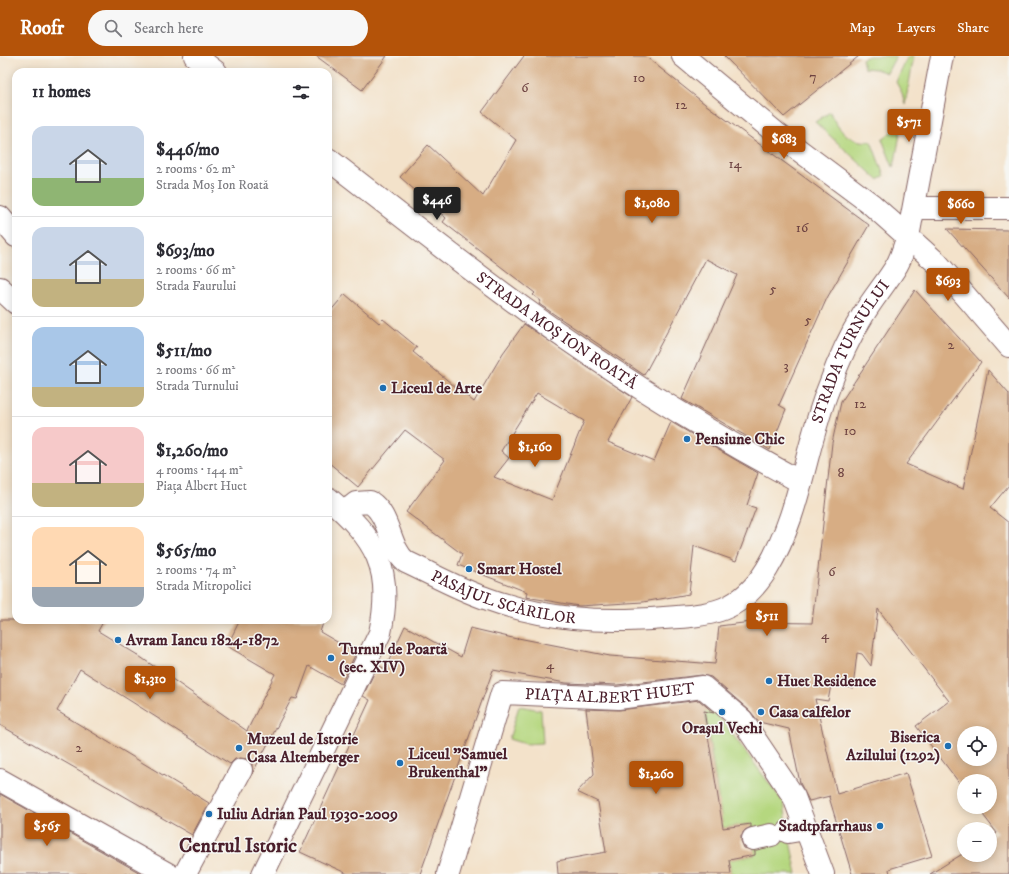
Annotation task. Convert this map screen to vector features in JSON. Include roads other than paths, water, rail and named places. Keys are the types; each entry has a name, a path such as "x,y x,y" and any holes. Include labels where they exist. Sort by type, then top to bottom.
{"street":[{"path":"195,56 211,68"},
{"path":"683,56 776,133 871,204 938,264 1009,346"},
{"name":"STRADA TURNULUI","path":"705,615 726,610 740,600 755,585 767,570 788,523 801,482 818,416 841,357 862,316 897,265 908,237 942,56"},
{"name":"STRADA MOȘ ION ROATĂ","path":"332,161 526,311 670,406 801,482"},
{"path":"914,208 1009,208"},
{"path":"0,217 12,231"},
{"path":"0,288 12,299"},
{"path":"263,874 380,632 385,595 383,572 376,552 363,532 345,512 332,501"},
{"name":"PASAJUL SCĂRILOR","path":"345,512 356,503 370,502 382,514 400,556 406,562 484,598 518,609 580,620 610,621 705,615"},
{"name":"PIAȚA ALBERT HUET","path":"448,874 502,693 618,698 703,687 742,720 794,797 779,834 823,874"},
{"path":"185,874 241,770"},
{"path":"0,780 168,874"}],"place":[{"name":"Liceul de Arte","path":"383,388"},
{"name":"Pensiune Chic","path":"687,439"},
{"name":"Smart Hostel","path":"469,569"},
{"name":"Avram Iancu 1824-1872","path":"118,640"},
{"name":"Turnul de Poartă (sec. XIV)","path":"331,658"},
{"name":"Huet Residence","path":"769,681"},
{"name":"Orașul Vechi","path":"722,712"},
{"name":"Casa calfelor","path":"761,712"},
{"name":"Biserica Azilului (1292)","path":"948,746"},
{"name":"Muzeul de Istorie Casa Altemberger","path":"239,748"},
{"name":"Liceul \"Samuel Brukenthal\"","path":"400,763"},
{"name":"Iuliu Adrian Paul 1930-2009","path":"209,814"},
{"name":"Stadtpfarrhaus","path":"880,826"}],"district":[{"name":"Centrul Istoric","path":"238,846"}]}
